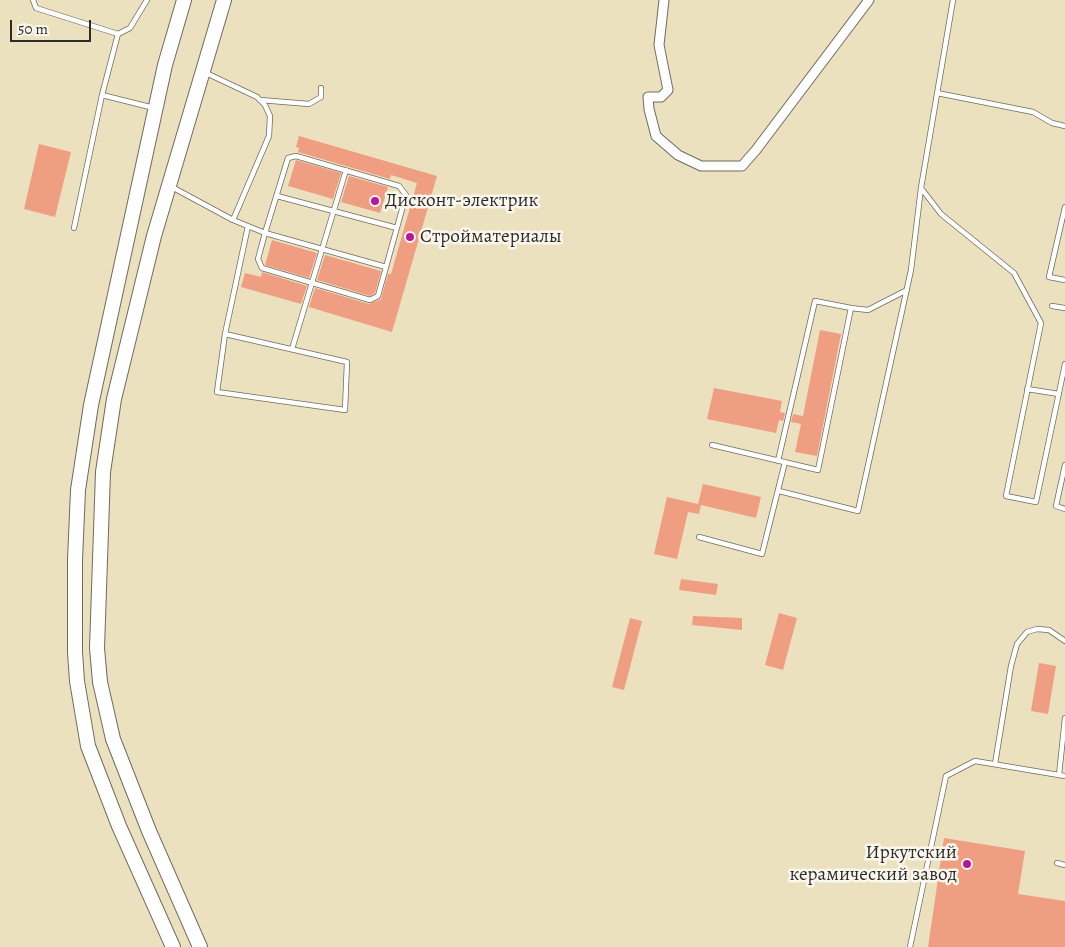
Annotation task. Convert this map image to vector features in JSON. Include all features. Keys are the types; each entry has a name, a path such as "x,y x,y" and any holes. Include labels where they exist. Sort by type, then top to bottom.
{"main road":[{"path":"173,947 119,826 88,746 77,681 74,628 78,490 91,405 165,65 184,0"},
{"path":"200,947 149,831 113,739 100,682 97,648 103,472 114,399 169,185 224,0"}],"street":[{"path":"664,0 659,45 668,90 661,97 648,97 656,136 678,155 701,166 742,166 868,0"}],"lane":[{"path":"33,0 36,8 118,34 130,28 147,0"},
{"path":"779,491 858,511 906,290 921,188 953,0"},
{"path":"74,228 102,95 118,34"},
{"path":"204,72 248,92 260,100 270,116 269,136 233,220"},
{"path":"260,100 309,104 321,97 321,88"},
{"path":"937,93 1034,112 1052,123 1065,126"},
{"path":"102,95 156,108"},
{"path":"296,156 399,186 406,195 378,296 370,300 262,268 258,259 277,196 288,158 296,156"},
{"path":"292,349 346,170"},
{"path":"169,185 233,220 266,233 386,267"},
{"path":"921,188 941,214 1014,273 1040,323 1006,496 1036,502 1065,364"},
{"path":"277,196 397,228"},
{"path":"1065,207 1049,276 1065,280"},
{"path":"225,334 347,362 346,410 217,392 225,334 248,226"},
{"path":"778,461 815,301 868,310 906,290"},
{"path":"1052,306 1065,308"},
{"path":"712,445 818,470 851,308"},
{"path":"1027,389 1059,394"},
{"path":"699,537 762,554 785,462"},
{"path":"1065,465 1056,506 1065,509"},
{"path":"995,764 1011,666 1017,644 1027,632 1037,628 1049,630 1065,641"},
{"path":"1059,775 1065,718"},
{"path":"910,947 946,776 975,761 1065,776"},
{"path":"1057,863 1065,864"}],"building":[{"name":"Стройматериалы","path":"299,136 437,176 392,332 309,307 315,288 369,304 381,299 388,274 391,274 417,183 391,175 390,179 298,152 299,148 296,147"},
{"path":"39,144 71,152 55,217 24,209"},
{"path":"296,160 341,173 333,199 288,186"},
{"path":"349,176 388,187 380,213 341,202"},
{"path":"272,240 317,253 309,278 265,265"},
{"path":"325,255 381,271 375,293 370,296 317,280"},
{"path":"262,272 307,286 301,304 241,287 245,273 261,277"},
{"path":"820,330 841,334 817,456 795,452 801,424 791,422 793,414 803,416"},
{"path":"714,388 782,401 780,412 785,413 783,421 779,420 776,433 707,419"},
{"path":"703,484 761,497 756,518 701,505 699,514 688,512 677,559 654,554 667,497 698,504"},
{"path":"681,579 718,584 716,595 679,590"},
{"path":"779,613 797,618 783,670 765,665"},
{"path":"693,616 742,618 742,630 692,625"},
{"path":"630,618 642,621 624,690 612,687"},
{"path":"1039,663 1056,666 1048,714 1031,711"},
{"path":"944,838 1025,851 1018,894 1065,901 1065,947 928,947"}],"place":[{"name":"Дисконт-электрик","path":"375,201"},
{"name":"Стройматериалы","path":"410,237"},
{"name":"Иркутский керамический завод","path":"967,864"}]}
